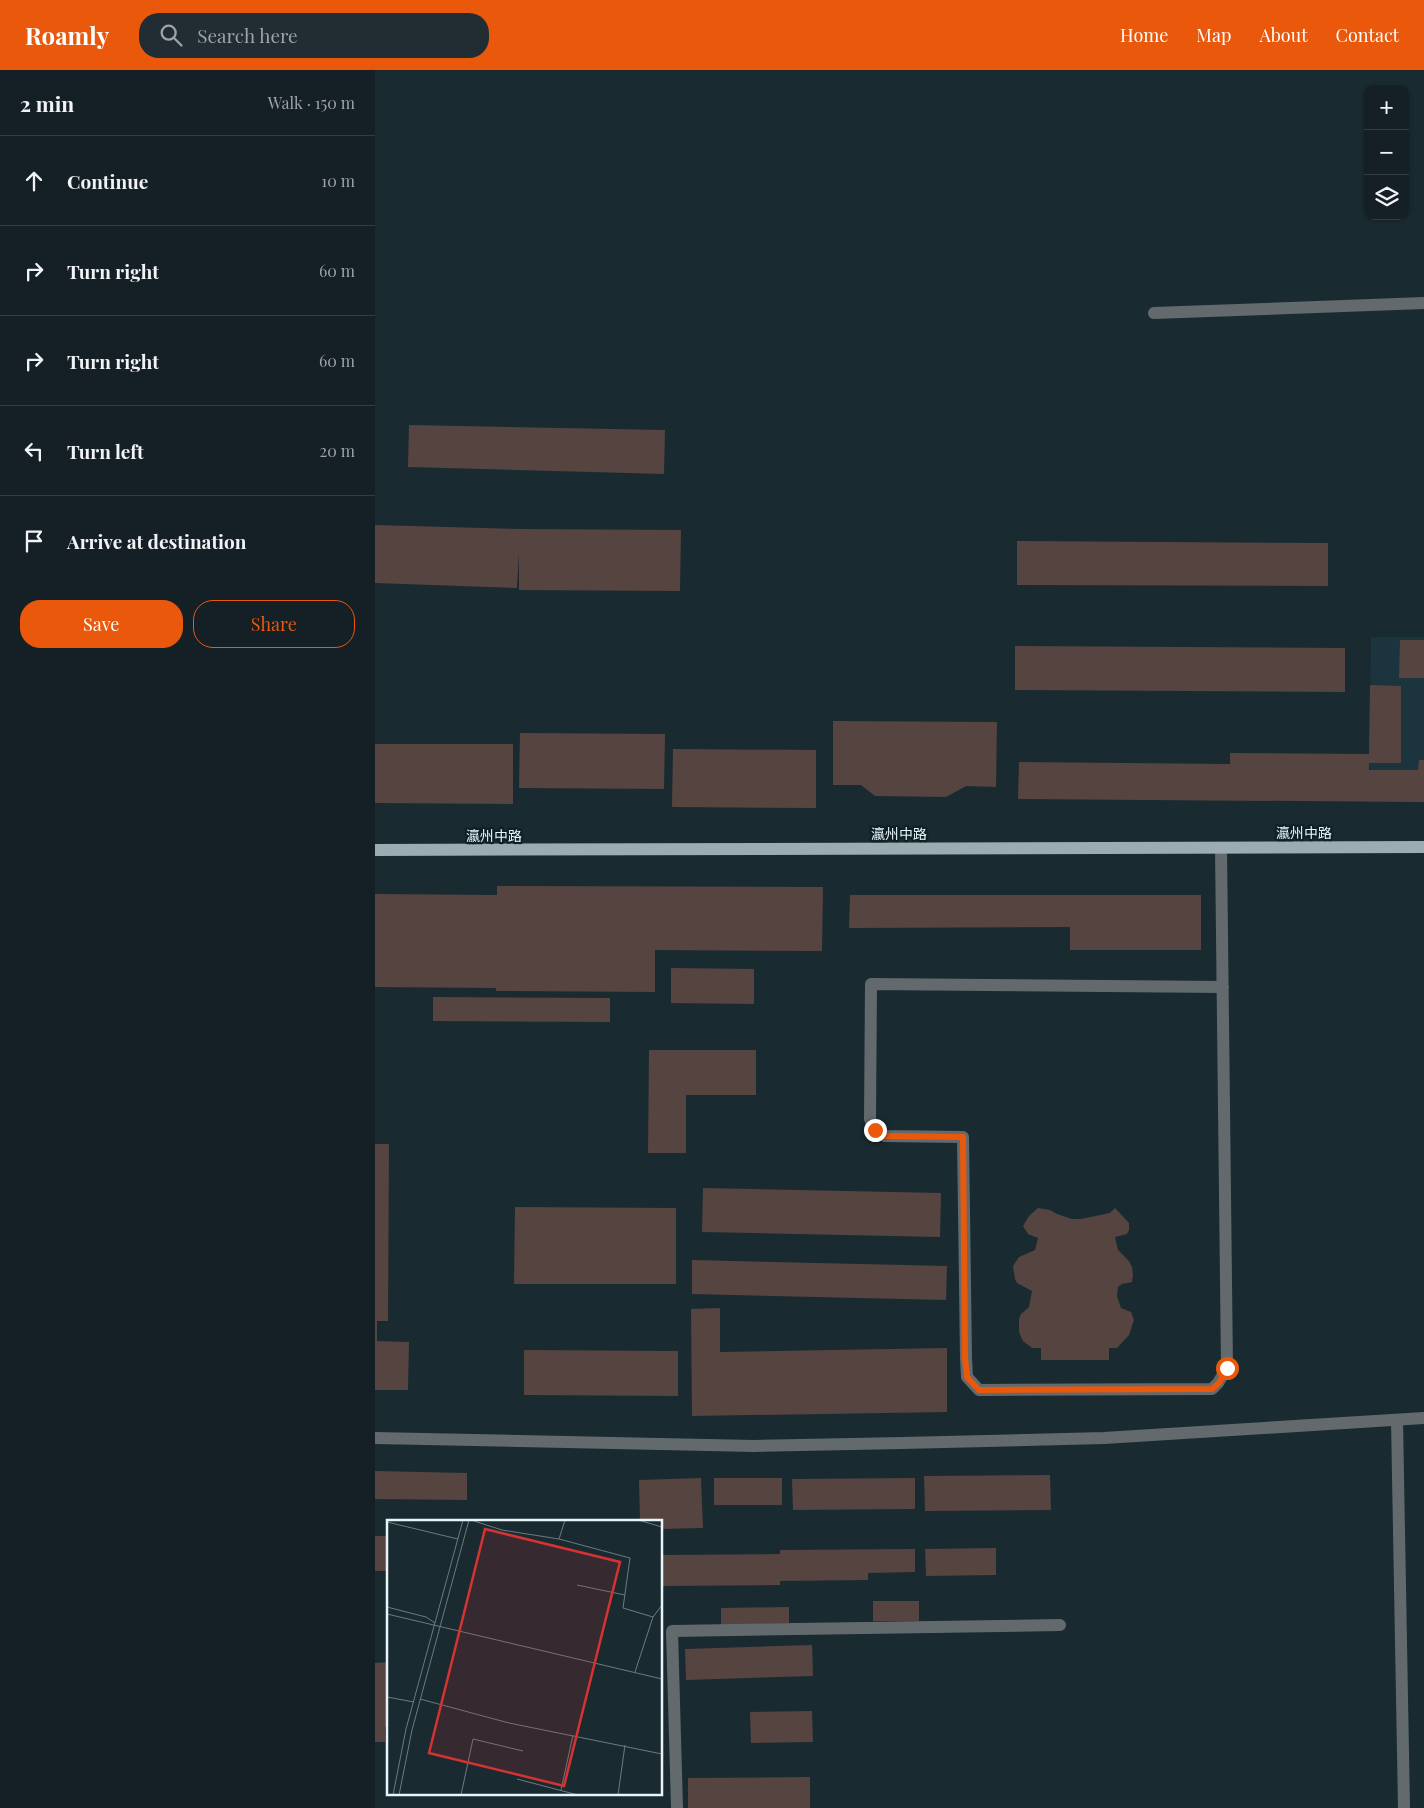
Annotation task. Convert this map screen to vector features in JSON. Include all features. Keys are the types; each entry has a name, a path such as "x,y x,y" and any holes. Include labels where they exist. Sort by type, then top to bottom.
{"main road":[{"name":"瀛州中路","path":"375,850 1424,847"}],"street":[{"path":"1154,313 1424,302"},
{"path":"1221,848 1223,986 1227,1368 1219,1383 1212,1389 979,1390 967,1377 965,1358 963,1137 885,1136 875,1130 870,1119 871,984 1223,986"},
{"path":"375,1438 754,1446 882,1444 1104,1438 1424,1418"},
{"path":"1397,1420 1404,1808"},
{"path":"677,1808 672,1631 1060,1625"}],"shaded area":[{"path":"1371,637 1424,637 1424,802 1369,802"}],"building":[{"path":"409,425 665,430 664,474 408,467"},
{"path":"375,525 519,529 681,530 680,591 519,590 519,553 517,588 375,583"},
{"path":"1017,541 1328,543 1328,586 1017,585"},
{"path":"1400,640 1424,640 1424,678 1399,678"},
{"path":"1015,646 1345,648 1345,692 1015,690"},
{"path":"1370,685 1401,686 1401,763 1369,763 1369,770 1418,770 1419,760 1424,760 1424,802 1018,799 1019,762 1230,764 1230,753 1369,754"},
{"path":"833,721 997,722 996,787 966,786 946,797 875,796 861,785 833,785"},
{"path":"520,733 665,734 664,789 519,788"},
{"path":"375,744 513,744 513,804 375,803"},
{"path":"673,749 816,750 816,808 672,807"},
{"path":"497,886 823,887 822,951 655,950 655,992 496,991 496,988 375,987 375,894 497,895"},
{"path":"850,895 1201,895 1201,950 1070,950 1070,927 849,928"},
{"path":"671,968 754,969 754,1004 671,1003"},
{"path":"433,997 610,998 610,1022 433,1021"},
{"path":"649,1050 756,1050 756,1095 686,1095 686,1153 648,1153"},
{"path":"375,1144 389,1144 388,1321 377,1321 377,1341 409,1342 408,1390 375,1390"},
{"path":"703,1188 941,1193 940,1237 702,1232"},
{"path":"515,1207 676,1208 676,1284 514,1284"},
{"path":"1038,1208 1050,1210 1072,1219 1081,1219 1110,1213 1115,1208 1129,1223 1127,1234 1115,1237 1118,1250 1132,1267 1132,1282 1118,1287 1117,1296 1121,1308 1131,1312 1134,1320 1129,1335 1117,1348 1109,1348 1109,1360 1041,1360 1041,1348 1032,1348 1021,1337 1019,1319 1021,1314 1029,1307 1032,1291 1017,1283 1013,1266 1019,1257 1035,1250 1038,1238 1028,1234 1023,1226 1029,1216"},
{"path":"692,1260 947,1266 946,1300 692,1294"},
{"path":"720,1308 720,1352 947,1348 947,1412 692,1416 691,1309"},
{"path":"524,1350 678,1351 678,1396 524,1395"},
{"path":"375,1471 467,1473 467,1500 375,1499"},
{"path":"1050,1475 1051,1510 925,1511 924,1476"},
{"path":"701,1478 703,1528 663,1529 663,1520 640,1520 639,1480"},
{"path":"714,1478 782,1478 782,1505 714,1505"},
{"path":"915,1478 915,1509 793,1510 792,1479"},
{"path":"375,1536 387,1536 387,1571 375,1571"},
{"path":"996,1548 996,1575 926,1576 925,1549"},
{"path":"915,1549 915,1572 868,1573 868,1580 780,1581 780,1585 663,1586 663,1555 780,1554 780,1550"},
{"path":"873,1601 919,1601 919,1621 873,1621"},
{"path":"789,1607 789,1623 721,1625 721,1608"},
{"path":"812,1645 813,1676 686,1680 685,1649"},
{"path":"387,1662 387,1727 385,1727 385,1742 375,1742 375,1663"},
{"path":"812,1711 813,1742 751,1743 750,1712"},
{"path":"810,1777 810,1808 688,1808 688,1778"}],"route":[{"path":"875,1130 885,1136 963,1137 965,1358 967,1377 979,1390 1212,1389 1219,1383 1227,1368"}]}
